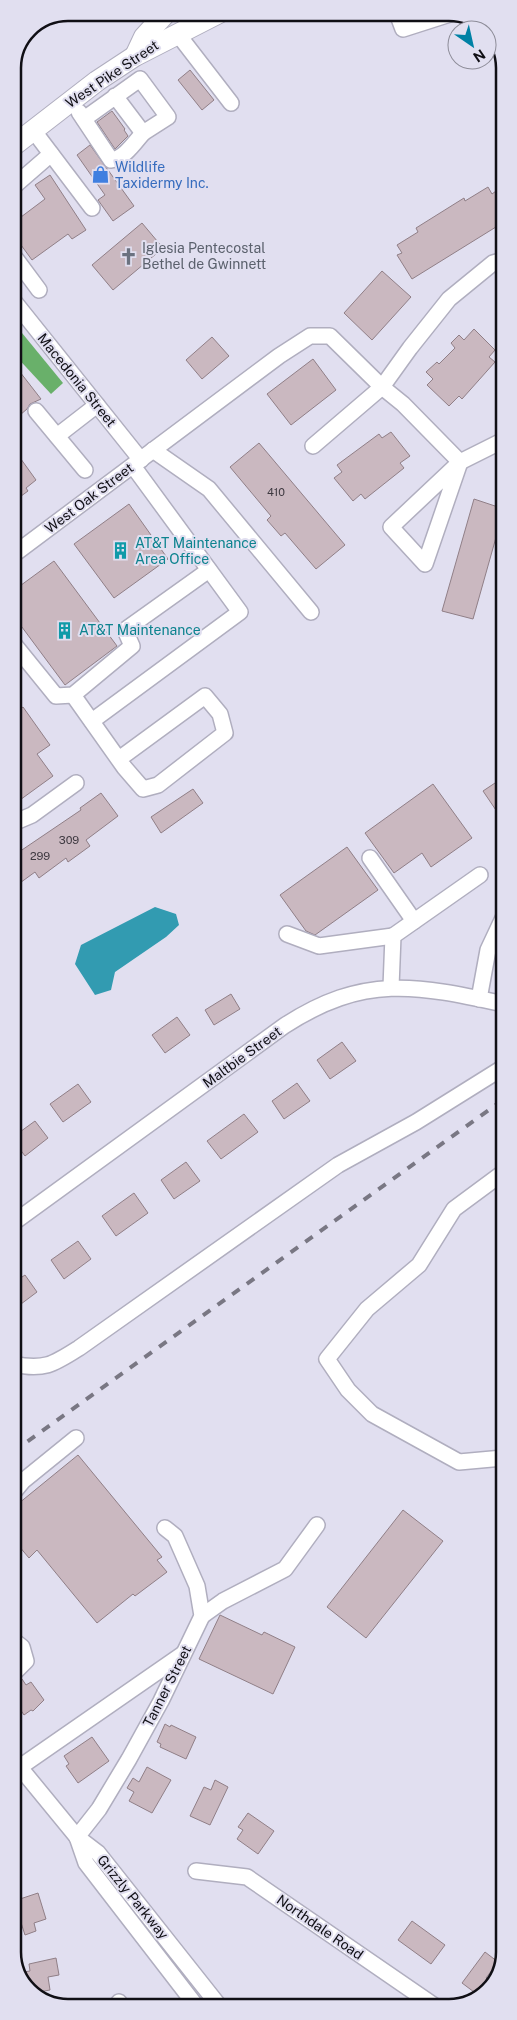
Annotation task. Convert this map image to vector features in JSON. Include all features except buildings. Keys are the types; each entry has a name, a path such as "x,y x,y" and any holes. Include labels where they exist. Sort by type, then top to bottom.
{"main road":[{"path":"135,56 144,37 159,21"},
{"name":"West Pike Street","path":"21,139 72,100 135,56 202,21"}],"street":[{"path":"400,21 403,29 428,21"},
{"path":"176,33 231,103"},
{"path":"72,100 84,119 110,160 114,160 127,151 143,133 168,117 140,79 84,119"},
{"path":"115,96 143,133"},
{"path":"33,130 92,208"},
{"path":"21,180 51,154"},
{"path":"313,446 382,388 410,348 449,299 496,262"},
{"path":"21,266 38,290"},
{"name":"Macedonia Street","path":"21,310 96,405 240,612 92,721"},
{"name":"West Oak Street","path":"21,548 280,356 310,336 330,336 382,388"},
{"path":"382,388 404,404 460,462"},
{"path":"57,436 96,405"},
{"path":"36,410 85,470"},
{"path":"460,462 425,564 390,527 460,462 496,444"},
{"path":"153,450 209,490 312,612"},
{"path":"21,653 56,696 73,694 132,646 125,630 209,570"},
{"path":"73,694 119,759 143,789 158,785 225,733 220,714 205,696 119,759"},
{"path":"21,820 32,815 76,783"},
{"path":"370,858 414,921"},
{"path":"287,934 319,946 393,936 480,875"},
{"path":"479,999 488,950 496,933"},
{"path":"391,987 393,936"},
{"name":"Maltbie Street","path":"21,1218 304,1013 338,997 373,988 391,987 418,988 496,1002"},
{"path":"21,1365 52,1365 338,1165 416,1122 496,1072"},
{"path":"496,1178 454,1208 418,1265 367,1309 326,1359 348,1390 372,1414 459,1462 496,1459"},
{"path":"21,1483 76,1438"},
{"path":"165,1528 176,1536 197,1586 202,1616 223,1601 285,1569 317,1525"},
{"name":"Tanner Street","path":"78,1837 99,1809 129,1759 161,1701 202,1616"},
{"path":"21,1646 26,1660 21,1665"},
{"path":"21,1760 184,1653"},
{"path":"21,1768 78,1837"},
{"name":"Grizzly Parkway","path":"78,1837 86,1864 191,1999"},
{"name":"Grizzly Parkway","path":"78,1837 98,1853 214,1999"},
{"name":"Northdale Road","path":"196,1872 247,1877 426,1999"}],"green space":[{"path":"21,332 63,383 51,394 21,362"}],"water":[{"path":"155,907 176,914 179,925 166,937 115,972 111,990 95,995 75,964 81,945"}],"railway":[{"path":"21,1446 496,1105"}],"place":[{"name":"Wildlife Taxidermy Inc.","path":"101,175"},
{"name":"Iglesia Pentecostal Bethel de Gwinnett","path":"128,256"},
{"name":"AT&T Maintenance Area Office","path":"121,551"},
{"name":"AT&T Maintenance","path":"65,630"}]}
